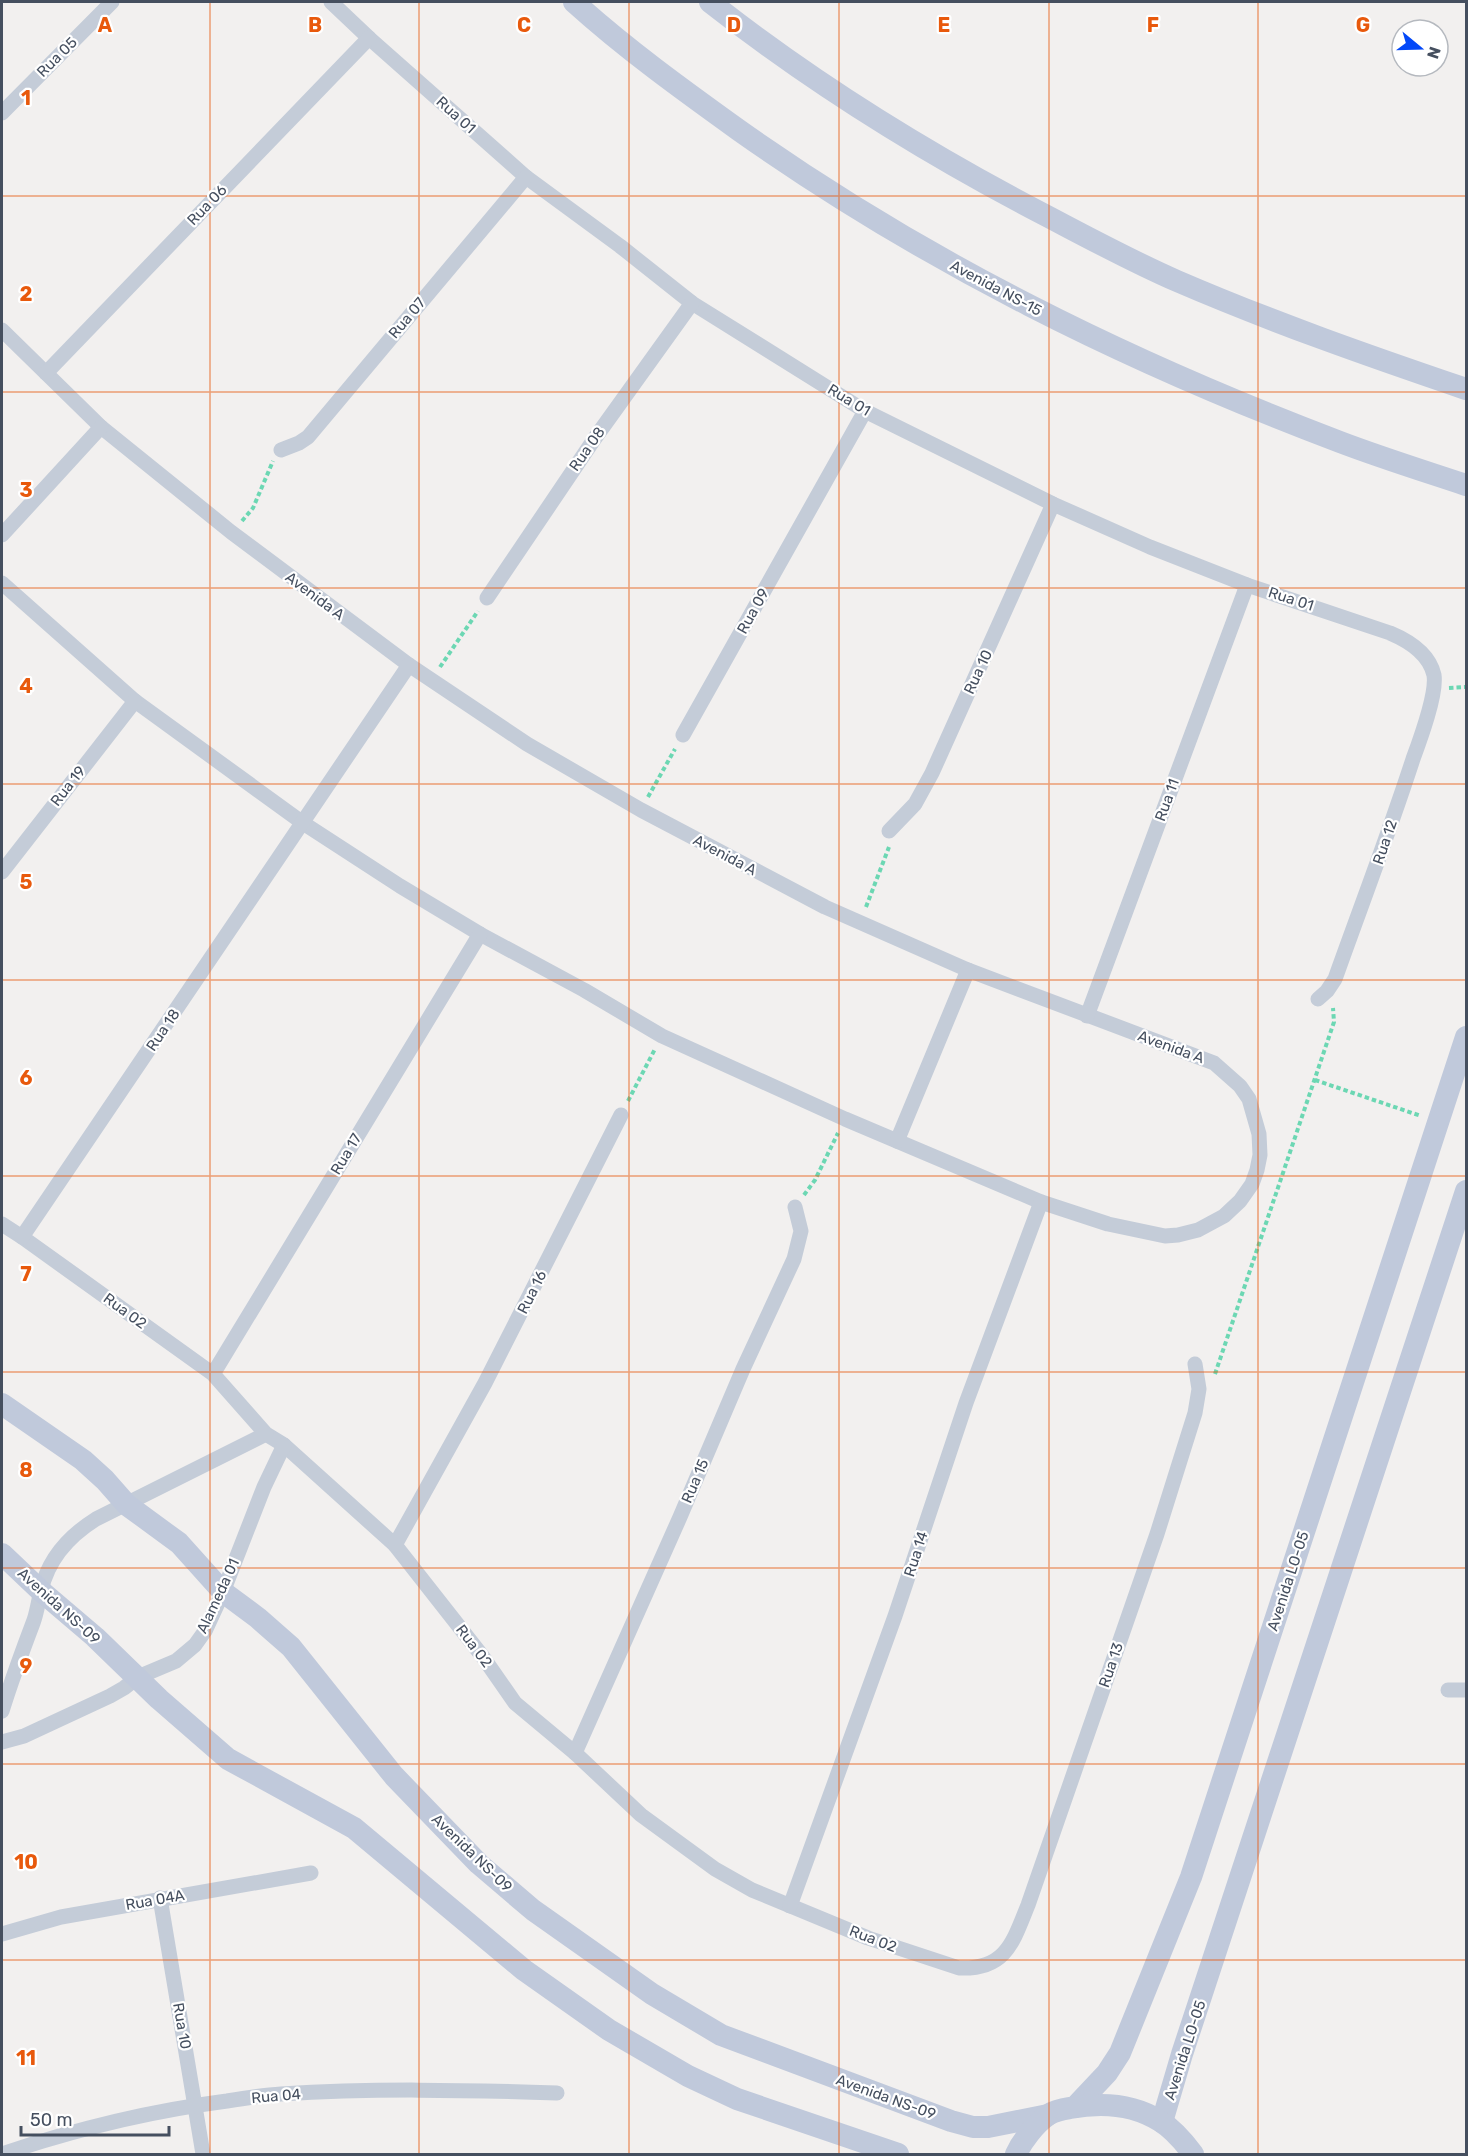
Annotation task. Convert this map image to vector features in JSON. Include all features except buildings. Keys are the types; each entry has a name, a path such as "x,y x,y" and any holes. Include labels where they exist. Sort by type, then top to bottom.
{"main road":[{"name":"Avenida NS-15","path":"574,2 604,29 694,99 779,158 910,241 991,287 1082,333 1248,406 1343,443 1467,486"},
{"path":"710,2 749,33 821,83 995,189 1069,228 1174,280 1281,324 1467,389"},
{"name":"Avenida LO-05","path":"1075,2107 1107,2073 1120,2053 1191,1877 1467,1037"},
{"name":"Avenida LO-05","path":"1162,2122 1182,2054 1467,1191"},
{"name":"Avenida NS-09","path":"2,1404 82,1460 105,1480 127,1505 154,1523 179,1544 223,1592 291,1647 394,1776 479,1864 533,1910 652,1995 721,2035 951,2121 973,2127 988,2127 1075,2107 1100,2104 1119,2105 1143,2112 1162,2122 1192,2154"},
{"name":"Avenida NS-09","path":"2,1554 228,1759 354,1828 524,1970 609,2030 688,2076 737,2099 898,2154"},
{"path":"1016,2154 1021,2143 1048,2115"}],"street":[{"name":"Rua 05","path":"2,113 112,2"},
{"name":"Rua 01","path":"332,2 369,38 526,177 620,246 692,303 865,411 1053,504 1150,547 1247,585 1398,637 1423,653 1434,676"},
{"name":"Rua 06","path":"46,373 369,38"},
{"name":"Rua 07","path":"281,450 308,437 526,177"},
{"name":"Rua 08","path":"487,598 595,438 692,303"},
{"name":"Avenida A","path":"2,330 101,427 231,532 409,665 527,744 641,810 815,902 968,970 1206,1059 1225,1071 1249,1099 1255,1116 1260,1155 1252,1184 1240,1201 1224,1216 1198,1230 1165,1236 1108,1224 1041,1202 845,1119 662,1036 584,990 480,934 400,886 303,823 135,701 2,583"},
{"name":"Rua 09","path":"682,735 865,411"},
{"path":"2,535 101,427"},
{"name":"Rua 10","path":"889,831 915,804 932,773 1053,504"},
{"name":"Rua 11","path":"1087,1016 1247,585"},
{"name":"Rua 18","path":"22,1237 409,665"},
{"name":"Rua 12","path":"1322,995 1335,979 1392,823 1420,740 1433,690 1434,676"},
{"name":"Rua 19","path":"2,872 135,701"},
{"name":"Rua 17","path":"213,1374 480,934"},
{"path":"897,1141 968,970"},
{"name":"Rua 16","path":"395,1545 485,1383 621,1115"},
{"name":"Rua 14","path":"790,1906 895,1616 966,1403 1041,1202"},
{"name":"Rua 15","path":"575,1754 743,1369 794,1259 801,1231 795,1207"},
{"name":"Rua 02","path":"2,1224 213,1374 266,1434 284,1445 395,1545 483,1657 515,1702 641,1815 715,1869 752,1890 868,1938 948,1965 975,1968 999,1959"},
{"name":"Rua 13","path":"999,1959 1011,1945 1028,1905 1157,1534 1195,1413 1198,1396 1195,1364"},
{"path":"2,1712 35,1618 41,1591 55,1558 73,1535 96,1519 266,1434"},
{"name":"Alameda 01","path":"2,1742 24,1736 110,1696 138,1677 176,1661 187,1653 205,1631 284,1445"},
{"path":"1448,1690 1467,1690"},
{"name":"Rua 04A","path":"2,1934 61,1917 311,1873"},
{"name":"Rua 10","path":"160,1898 203,2154"},
{"name":"Rua 04","path":"2,2154 122,2119 195,2105 280,2094 465,2090 557,2093"}],"path":[{"path":"231,532 253,508 270,466 281,450"},
{"path":"431,680 487,598"},
{"path":"641,810 682,735"},
{"path":"861,922 889,847 889,831"},
{"path":"1198,1396 1212,1381 1220,1362 1334,1022 1333,1004 1322,995"},
{"path":"621,1115 662,1036"},
{"path":"1315,1080 1438,1122"},
{"path":"795,1207 815,1180 845,1119"}]}
